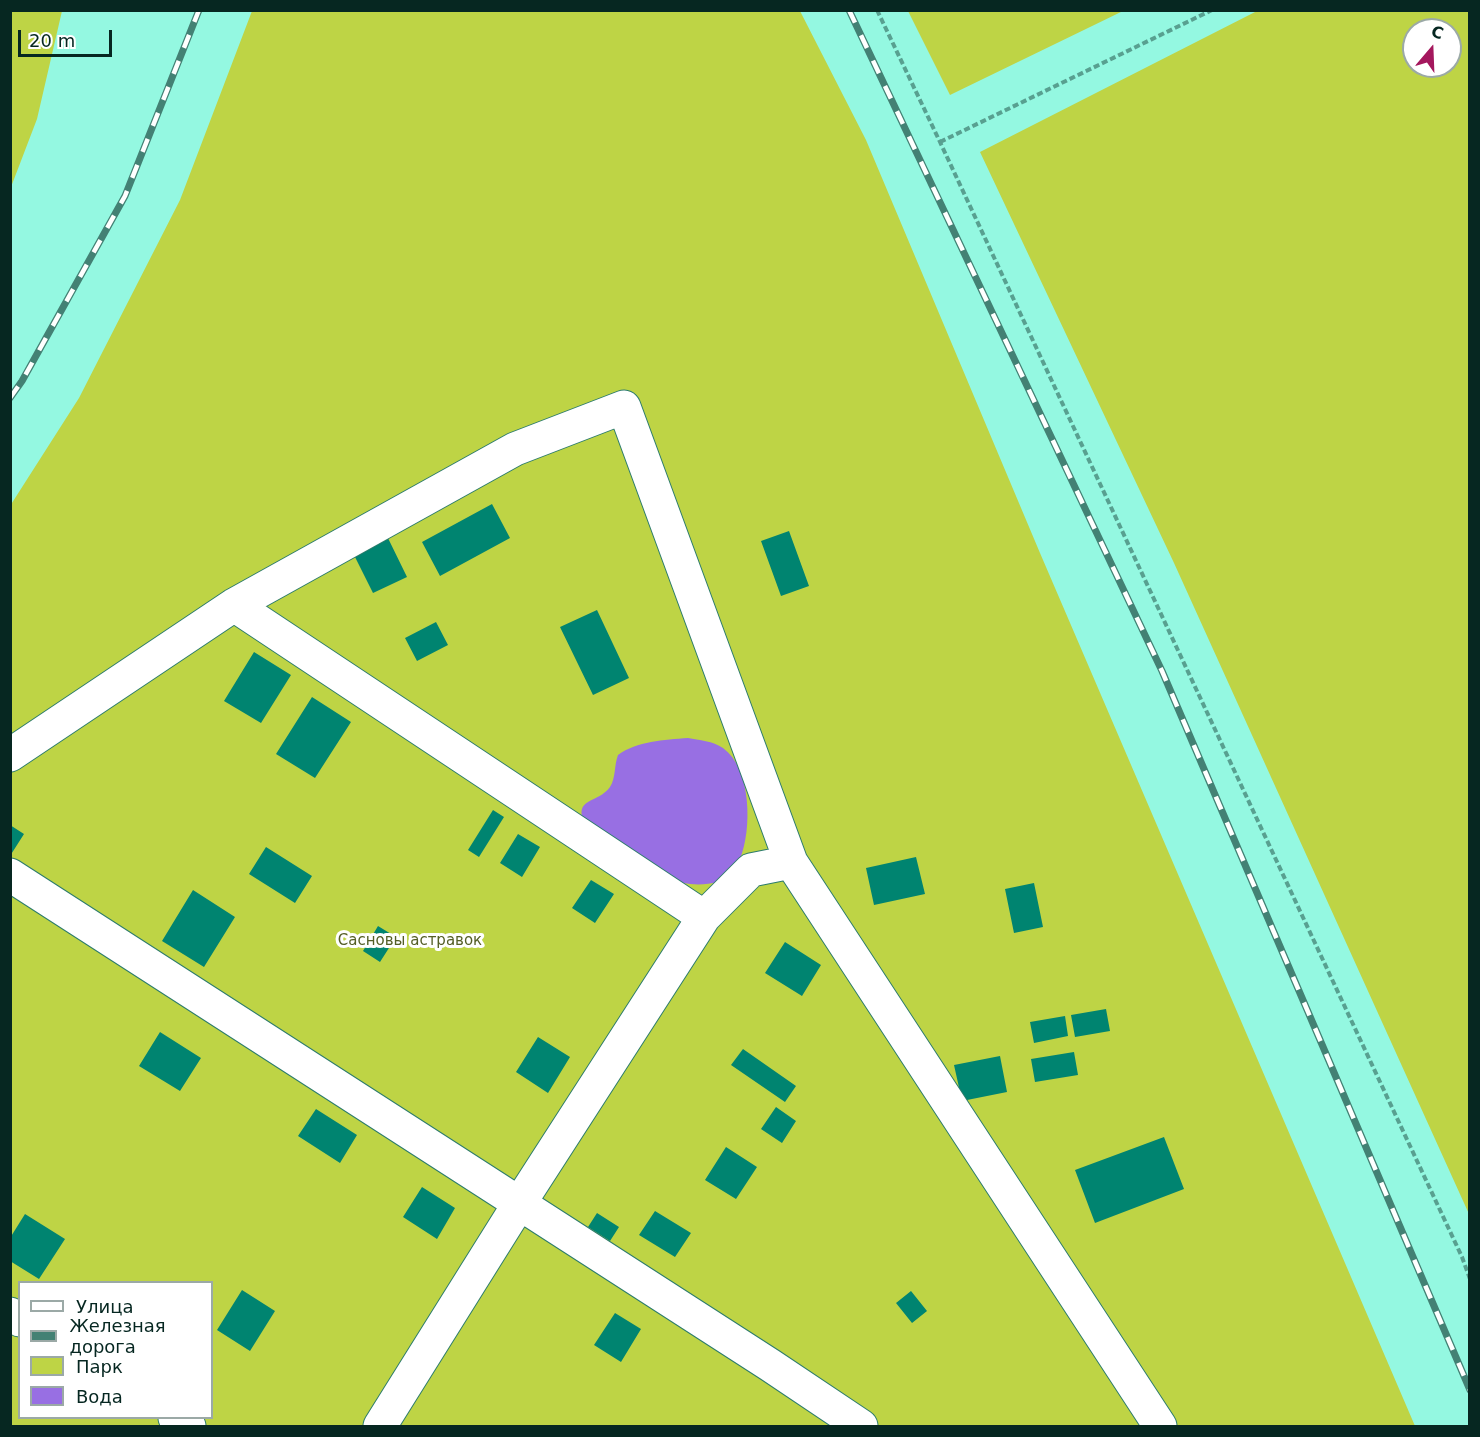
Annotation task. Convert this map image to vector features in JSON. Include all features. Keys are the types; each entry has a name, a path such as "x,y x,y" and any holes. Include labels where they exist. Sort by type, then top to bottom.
{"lane":[{"path":"10,755 234,605 515,449 624,407 791,862 1160,1426"},
{"path":"234,605 704,917"},
{"path":"380,1426 519,1204 704,917 751,870 791,862"},
{"path":"10,875 861,1426"}],"path":[{"path":"877,10 1462,1257 1470,1279"},
{"path":"940,142 1212,10"}],"green space":[{"path":"11,10 62,11 37,119 11,187"},
{"name":"Сасновы астравок","path":"252,11 800,11 866,140 1040,553 1415,1426 11,1426 10,506 79,398 180,200"},
{"path":"908,11 1123,11 950,95"},
{"path":"1257,11 1469,11 1469,1214 1174,563 980,152"}],"water":[{"path":"688,738 715,744 733,758 740,770 747,801 748,817 744,847 735,872 724,880 710,884 689,884 672,879 585,824 582,816 584,805 610,787 618,755 642,744"}],"building":[{"path":"492,504 510,538 440,576 422,542"},
{"path":"789,531 809,586 781,596 761,541"},
{"path":"386,534 407,577 373,593 352,551"},
{"path":"597,610 629,678 593,695 560,627"},
{"path":"436,622 448,645 417,661 405,638"},
{"path":"254,652 291,675 261,723 224,701"},
{"path":"312,697 351,722 315,778 276,754"},
{"path":"493,810 504,817 479,857 468,850"},
{"path":"10,825 24,834 10,856"},
{"path":"518,834 540,847 522,877 500,863"},
{"path":"266,847 312,876 295,903 249,874"},
{"path":"916,857 925,894 874,905 866,868"},
{"path":"591,880 614,894 595,923 572,908"},
{"path":"1034,883 1043,927 1014,933 1005,889"},
{"path":"193,890 235,917 204,967 162,941"},
{"path":"378,926 396,937 380,962 363,951"},
{"path":"785,942 821,965 802,996 765,973"},
{"path":"1106,1009 1110,1031 1075,1037 1071,1015"},
{"path":"1065,1016 1068,1036 1034,1043 1030,1022"},
{"path":"160,1032 201,1058 180,1091 139,1066"},
{"path":"538,1037 570,1057 548,1093 516,1072"},
{"path":"743,1049 796,1086 785,1102 731,1065"},
{"path":"1074,1052 1078,1075 1035,1082 1031,1059"},
{"path":"1000,1056 1007,1092 962,1101 954,1065"},
{"path":"776,1107 796,1121 782,1143 761,1129"},
{"path":"316,1109 357,1135 340,1163 298,1136"},
{"path":"1164,1137 1184,1189 1095,1223 1075,1170"},
{"path":"726,1147 757,1167 736,1199 705,1180"},
{"path":"422,1187 455,1208 437,1239 403,1217"},
{"path":"655,1211 691,1233 675,1257 639,1235"},
{"path":"597,1213 619,1227 610,1241 588,1227"},
{"path":"25,1214 65,1239 39,1279 10,1261 10,1238"},
{"path":"242,1290 275,1311 250,1351 217,1330"},
{"path":"911,1291 927,1311 912,1323 896,1303"},
{"path":"615,1313 641,1329 621,1362 594,1345"}],"railway":[{"path":"10,398 22,381 125,196 199,10"},
{"path":"849,10 1162,671 1470,1390"}]}
